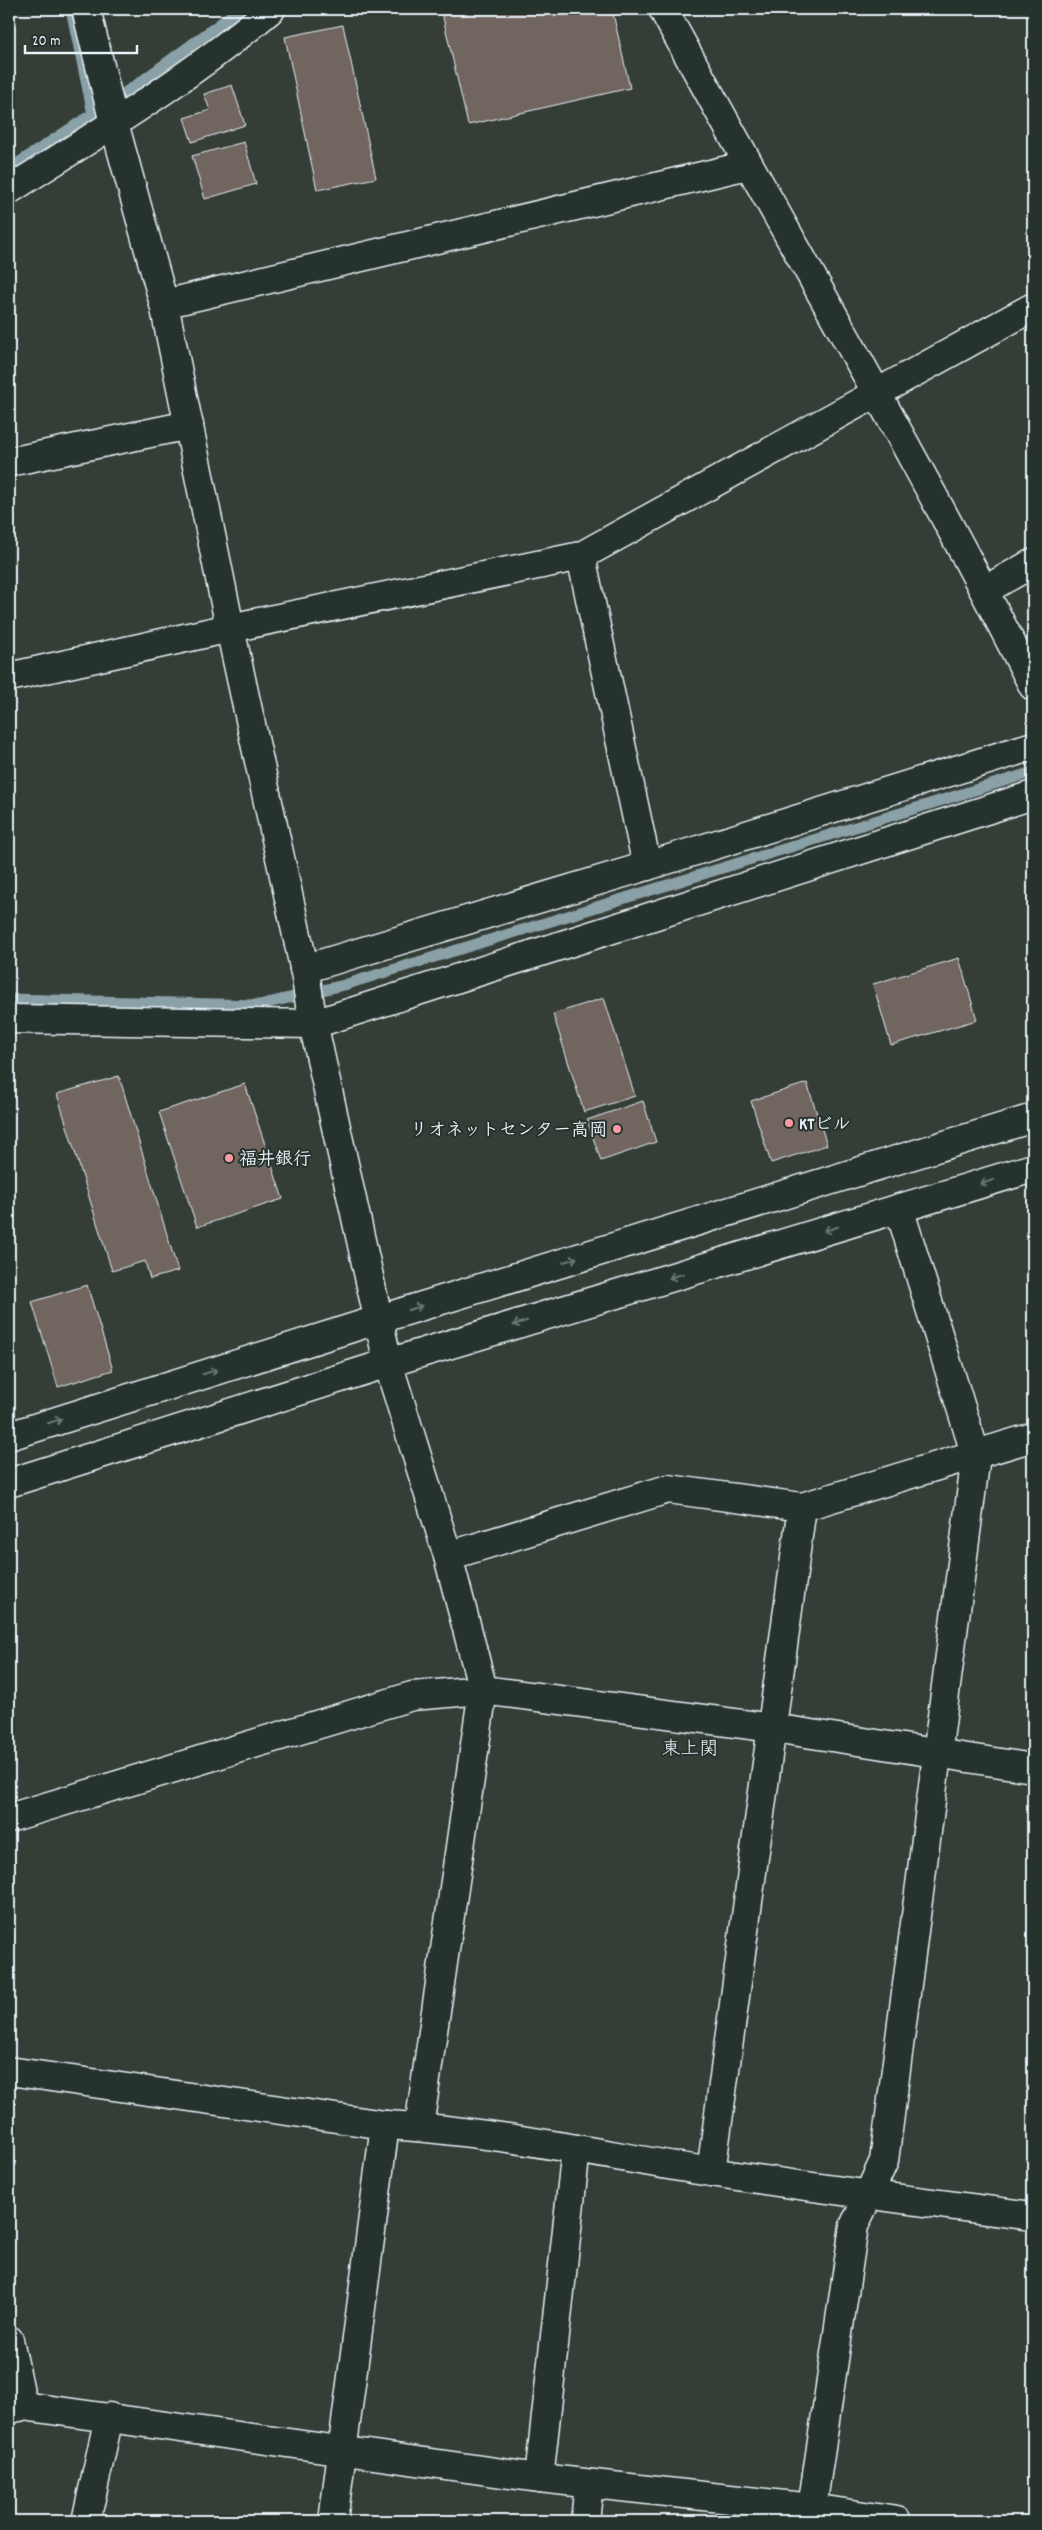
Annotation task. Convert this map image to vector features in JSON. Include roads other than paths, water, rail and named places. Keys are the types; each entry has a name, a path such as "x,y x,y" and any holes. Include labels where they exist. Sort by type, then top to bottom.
{"street":[{"path":"86,9 114,123 164,304 230,628 305,970 313,1021 380,1319 388,1364 448,1556 483,1690 419,2127"},
{"path":"9,190 114,123 247,30 271,9"},
{"path":"663,9 748,165 878,392 985,590 1033,686"},
{"path":"164,304 748,165"},
{"path":"9,677 230,628 581,556 1033,307"},
{"path":"9,462 189,425"},
{"path":"581,556 647,866"},
{"path":"985,590 1033,563"},
{"path":"305,970 1033,746"},
{"path":"9,1019 313,1021 1033,794"},
{"path":"9,1436 380,1319 1033,1118"},
{"path":"9,1483 388,1364 1033,1168"},
{"path":"811,2515 854,2226 884,2161 976,1456 899,1208"},
{"path":"448,1556 668,1489 802,1507 1033,1438"},
{"path":"711,2172 802,1507"},
{"path":"9,1818 412,1696 483,1690 773,1728 937,1755 1033,1768"},
{"path":"9,2072 385,2125 419,2127 576,2149 711,2172 868,2195 1033,2216"},
{"path":"333,2521 385,2125"},
{"path":"539,2478 576,2149"},
{"path":"9,2340 16,2407 109,2417 811,2515 897,2521"},
{"path":"86,2521 109,2417"},
{"path":"585,2521 589,2484"}],"waterway":[{"path":"71,9 93,114"},
{"path":"9,169 138,84 240,9"},
{"path":"9,999 259,1005 344,985 1033,772"}],"place":[{"name":"KTビル","path":"789,1123"},
{"name":"リオネットセンター高岡","path":"617,1129"},
{"name":"福井銀行","path":"229,1158"}],"district":[{"name":"東上関","path":"690,1747"}]}
